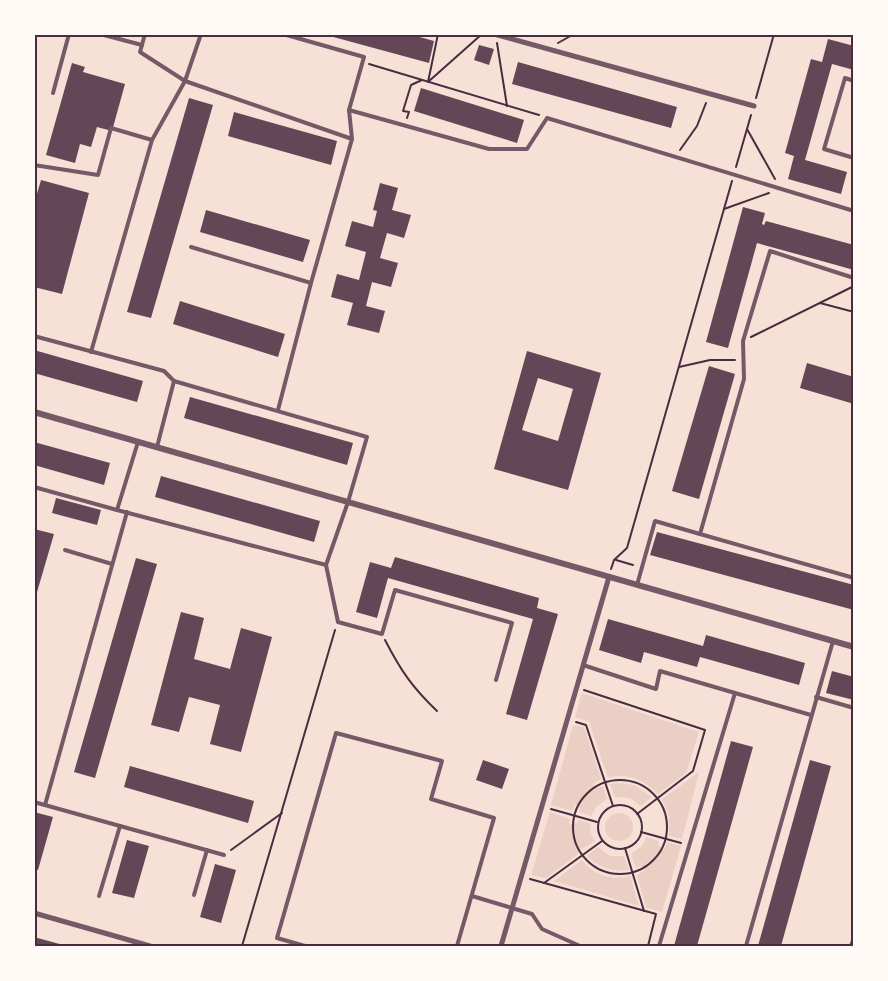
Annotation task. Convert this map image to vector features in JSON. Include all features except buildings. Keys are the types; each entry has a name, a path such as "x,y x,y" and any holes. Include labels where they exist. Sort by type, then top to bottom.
{"street":[{"path":"495,35 754,106"},
{"path":"34,412 854,647"},
{"path":"501,946 609,577"},
{"path":"34,913 150,946"}],"lane":[{"path":"52,93 69,34"},
{"path":"100,34 142,45"},
{"path":"145,34 140,52 185,81 352,139"},
{"path":"91,352 152,140 185,81 201,34"},
{"path":"278,410 352,139 349,110 364,57 283,34"},
{"path":"854,81 845,78 824,149 854,158"},
{"path":"349,110 489,149 527,148 547,118 854,211"},
{"path":"34,165 98,175 111,128 152,140"},
{"path":"191,247 311,283"},
{"path":"700,534 744,379 743,341 770,251 854,278"},
{"path":"34,336 164,371 174,381 367,437 326,565 338,622 382,634 395,590 512,623 496,680"},
{"path":"157,447 174,381"},
{"path":"117,510 138,442"},
{"path":"34,488 326,565"},
{"path":"45,805 127,512"},
{"path":"637,585 655,521 854,578"},
{"path":"65,550 112,564"},
{"path":"746,946 833,641"},
{"path":"583,666 656,689 660,671 811,715"},
{"path":"659,946 735,693"},
{"path":"816,697 854,708"},
{"path":"305,946 277,938 336,733 442,761 431,799 494,818 457,946"},
{"path":"34,802 224,855"},
{"path":"99,896 120,825"},
{"path":"194,895 207,850"},
{"path":"472,896 532,914 542,929 580,946"},
{"path":"851,946 854,938"}],"path":[{"path":"428,82 438,34"},
{"path":"428,82 482,34"},
{"path":"548,49 574,34"},
{"path":"609,577 614,560 627,548 774,34"},
{"path":"495,35 507,106"},
{"path":"362,62 547,118"},
{"path":"405,126 409,112 404,111 411,85 422,80"},
{"path":"675,157 697,126 710,94"},
{"path":"743,341 854,286"},
{"path":"820,303 854,312"},
{"path":"679,367 710,360 744,360"},
{"path":"614,560 642,567"},
{"path":"242,946 338,622"},
{"path":"382,634 401,671 420,695 437,711"},
{"path":"577,688 705,730 693,771 638,814"},
{"path":"567,720 586,725 613,806"},
{"path":"620,780 636,782 650,790 657,798 665,813 667,823 665,839 656,857 649,864 633,872 614,874 597,868 582,855 573,834 574,815 584,796 597,786 605,782 620,780"},
{"path":"613,806 626,806 638,814 641,832 637,840 625,848 612,847 603,840 598,830 598,822 601,815 613,806"},
{"path":"542,807 598,822"},
{"path":"224,855 283,812"},
{"path":"641,832 690,845"},
{"path":"544,883 603,840"},
{"path":"625,848 644,911"},
{"path":"521,877 656,914 648,946"}],"shaded area":[{"path":"582,693 699,732 686,773 658,794 635,778 615,776 608,778 589,722 575,717"},
{"path":"573,725 584,727 601,779 593,784 597,788 603,786 607,799 596,807 591,816 579,812 580,808 575,804 572,811 551,805"},
{"path":"699,772 682,839 669,836 669,817 662,799"},
{"path":"610,784 634,785 652,797 641,806 630,798 615,797"},
{"path":"550,812 570,819 569,824 578,823 577,819 590,823 591,834 595,841 577,852 578,854 546,878 531,875"},
{"path":"619,813 629,817 633,827 629,837 619,841 609,837 605,827 609,817"},
{"path":"646,837 659,841 658,845 664,850 667,842 681,846 662,912 646,907 637,875 645,870 640,866 636,868 631,854 643,845"},
{"path":"598,847 610,856 624,856 629,870 606,868 596,864 587,856"},
{"path":"582,860 592,870 603,876 616,878 630,876 639,906 554,881"}]}
